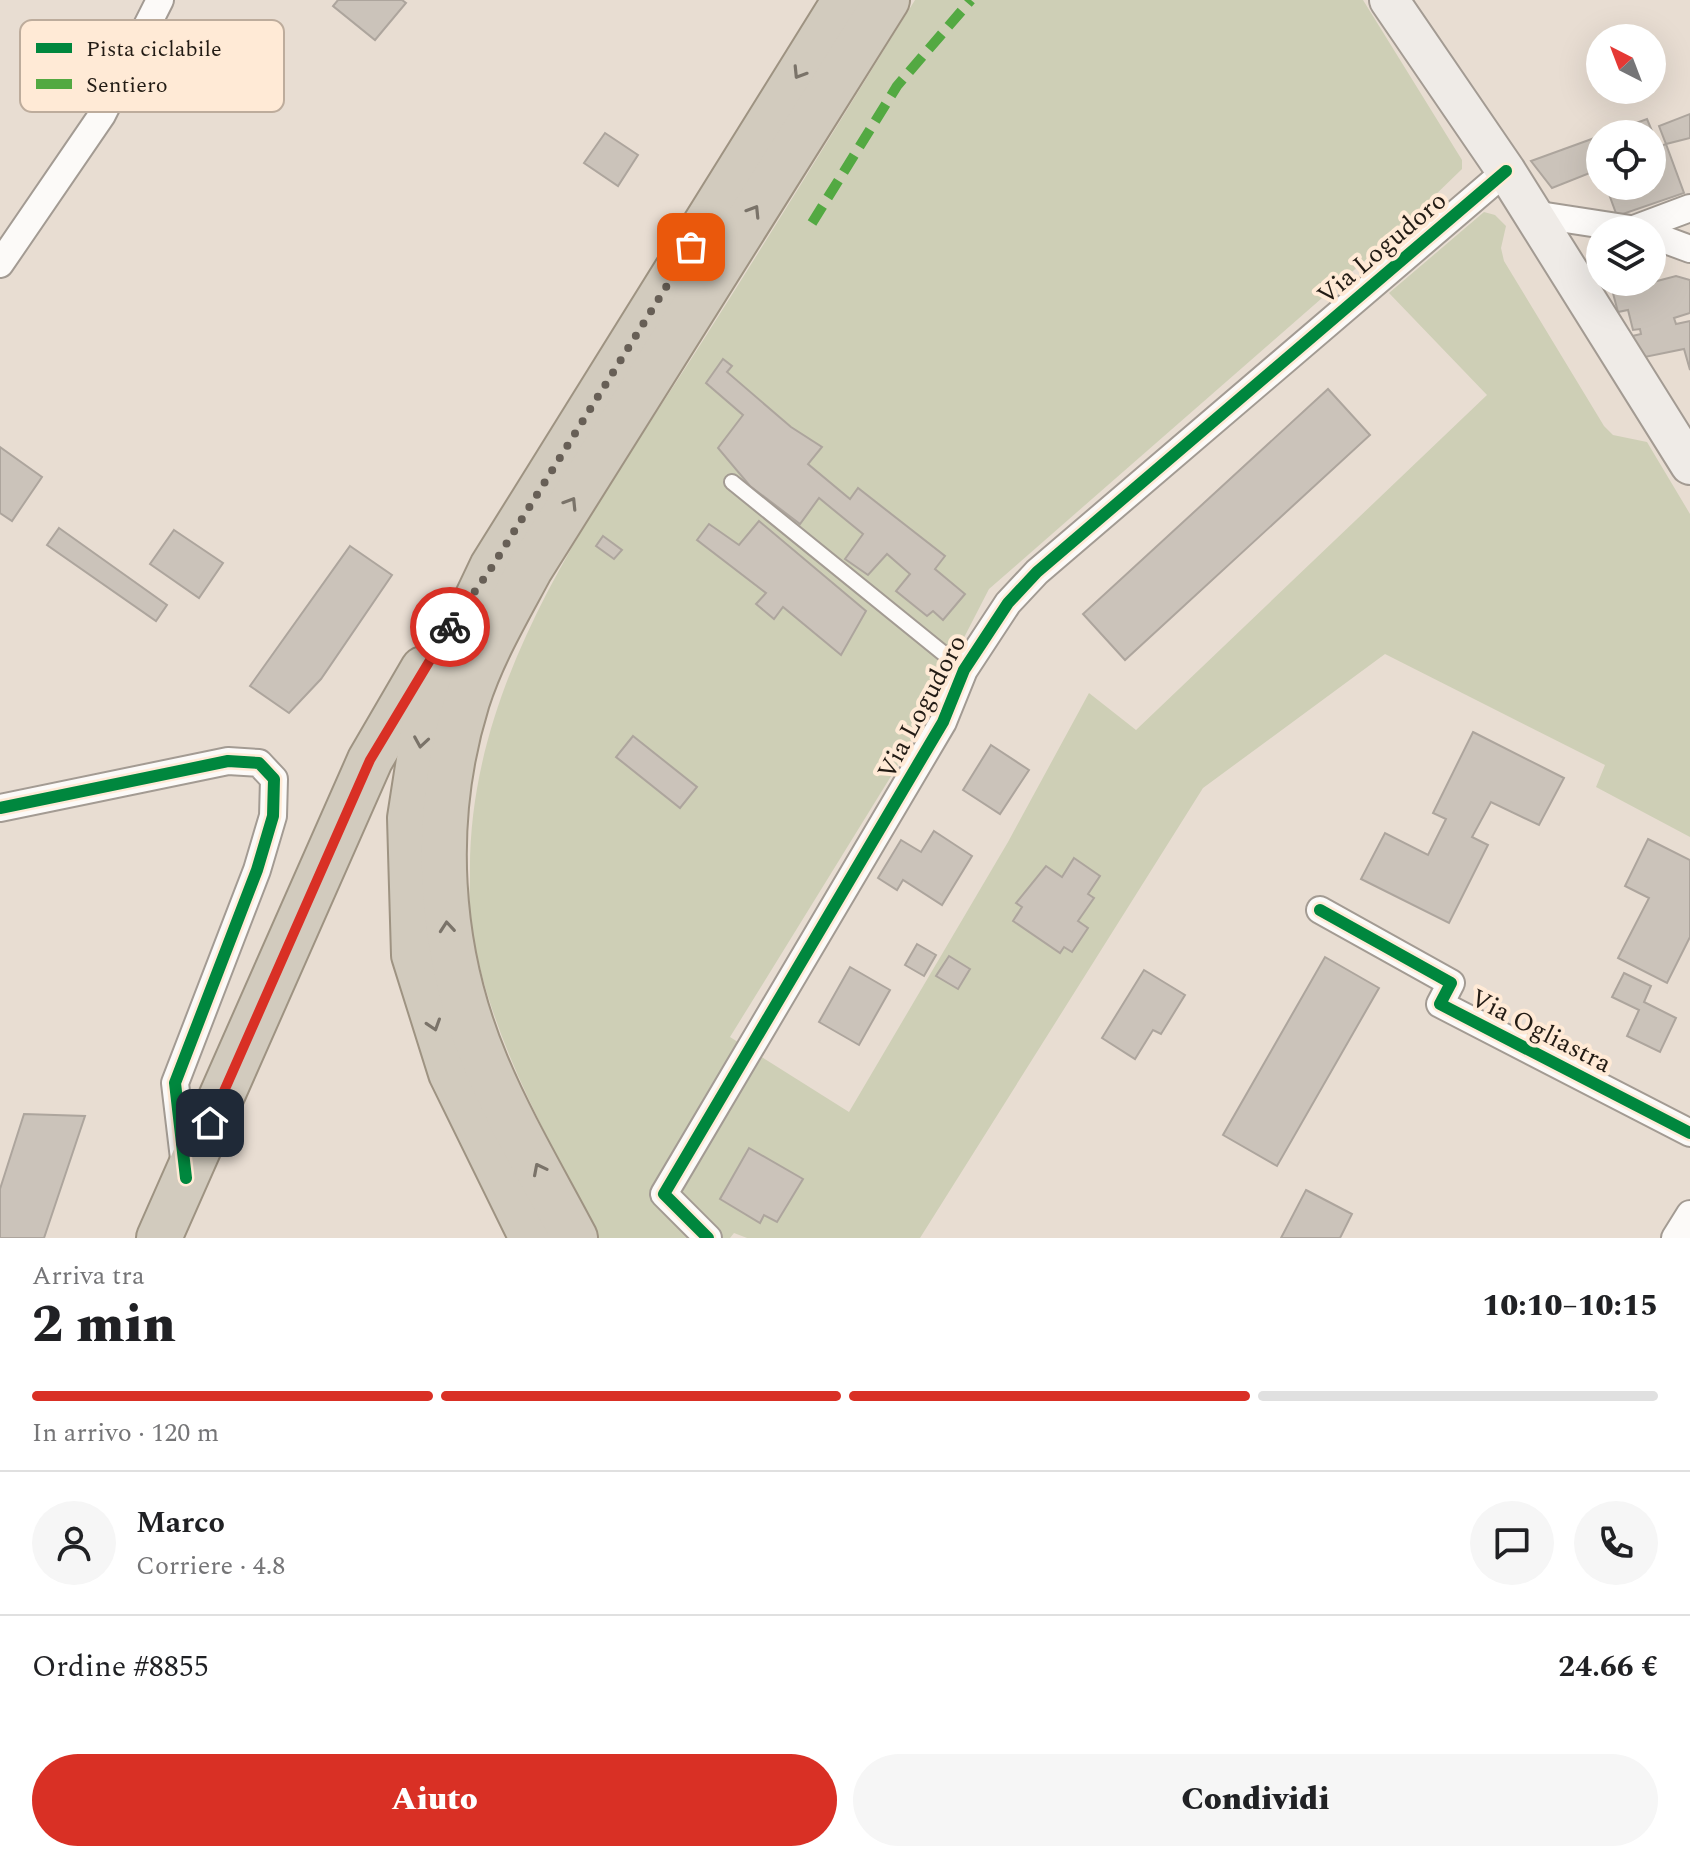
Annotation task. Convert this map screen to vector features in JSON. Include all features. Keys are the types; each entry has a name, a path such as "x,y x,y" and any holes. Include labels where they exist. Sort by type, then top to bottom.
{"highway":[{"path":"159,1238 370,760 437,646 492,567 845,0"},
{"path":"575,1238 486,1065 449,947 445,817 449,775 460,730 490,644 530,569 887,0"},
{"path":"492,567 428,702 410,818 411,922 414,955 451,1073 532,1238"}],"street":[{"path":"150,20 160,0"},
{"path":"1389,0 1506,171 1690,465"},
{"path":"0,264 104,112"},
{"name":"Via Logudoro","path":"708,1238 664,1194 943,722 964,670 1008,603 1037,572 1506,171"},
{"path":"1666,219 1690,208"},
{"path":"1533,214 1586,222"},
{"path":"1666,240 1690,249"},
{"path":"0,808 228,761 259,763 274,779 273,816 257,870 175,1083 186,1178"},
{"name":"Via Ogliastra","path":"1320,910 1451,983 1440,1004 1690,1133"},
{"path":"1675,1238 1690,1214"}],"lane":[{"path":"732,482 964,670"}],"green space":[{"path":"915,0 1363,0 1462,160 1462,169 1393,236 989,589 901,760 730,1037 849,1112 1008,842 1089,693 1136,730 1487,395 1389,293 1484,212 1495,215 1506,226 1501,248 1504,261 1604,426 1613,435 1647,442 1690,514 1690,837 1596,787 1605,765 1385,654 1203,788 920,1238 747,1238 734,1233 730,1238 599,1238 523,1086 491,1007 480,966 470,918 470,876 475,802 490,731 515,661 546,594 583,529"}],"building":[{"path":"338,0 402,0 406,3 375,40 333,6"},
{"path":"1690,114 1690,138 1666,144 1666,123"},
{"path":"605,133 638,155 618,186 584,163"},
{"path":"1586,141 1586,175 1552,188 1531,161"},
{"path":"1666,144 1684,193 1666,199"},
{"path":"1611,200 1664,200 1617,216"},
{"path":"1676,276 1690,280 1690,313 1674,318 1676,324 1690,321 1690,370 1684,349 1640,358 1628,337 1641,334 1640,329 1633,330 1628,310 1618,312 1614,296 1666,296 1666,279"},
{"path":"723,359 732,366 727,372 791,427 822,447 808,464 850,499 858,488 945,556 935,569 965,594 943,620 933,611 927,616 896,591 910,574 887,554 868,575 845,559 863,534 819,498 800,524 750,486 718,448 743,415 706,383"},
{"path":"1328,389 1370,435 1125,660 1083,614"},
{"path":"0,447 42,477 12,521 0,513"},
{"path":"759,521 866,611 841,655 783,607 774,619 756,604 766,593 697,540 709,524 739,545"},
{"path":"59,528 167,605 156,621 47,545"},
{"path":"174,530 223,563 199,598 150,564"},
{"path":"603,536 622,550 614,559 596,546"},
{"path":"350,546 392,575 321,679 289,713 250,686"},
{"path":"1473,732 1564,778 1539,825 1491,802 1472,837 1488,845 1449,923 1361,879 1385,833 1428,855 1446,819 1433,813"},
{"path":"633,736 697,787 680,808 616,757"},
{"path":"991,745 1029,770 1000,814 963,790"},
{"path":"934,831 972,856 942,905 903,880 897,890 878,878 901,840 921,852"},
{"path":"1648,839 1690,860 1690,937 1667,983 1618,958 1649,898 1625,886"},
{"path":"1074,858 1100,876 1088,894 1094,898 1078,921 1088,928 1072,952 1064,947 1060,953 1013,921 1022,907 1016,903 1046,866 1062,877"},
{"path":"917,944 936,955 924,976 905,965"},
{"path":"949,956 970,969 958,989 936,976"},
{"path":"1325,957 1379,988 1277,1166 1223,1135"},
{"path":"850,967 890,990 859,1045 819,1022"},
{"path":"1144,970 1185,995 1161,1034 1153,1030 1135,1059 1102,1038"},
{"path":"1624,973 1651,986 1644,1002 1676,1018 1660,1052 1627,1036 1639,1010 1612,997"},
{"path":"24,1114 85,1116 44,1238 0,1238 0,1189"},
{"path":"749,1148 803,1179 777,1222 764,1215 760,1223 720,1199"},
{"path":"1306,1190 1352,1214 1340,1238 1281,1238"}],"marked path":[{"path":"812,223 897,86 971,0"}],"cycle path":[{"path":"708,1238 664,1194 943,722 964,670 1008,603 1037,572 1506,171"},
{"path":"0,808 228,761 259,763 274,779 273,816 257,870 175,1083 186,1178"},
{"path":"1320,910 1451,983 1440,1004 1690,1133"}],"way so far":[{"path":"450,627 492,567 691,247"}],"route":[{"path":"210,1123 370,760 450,627"}]}
